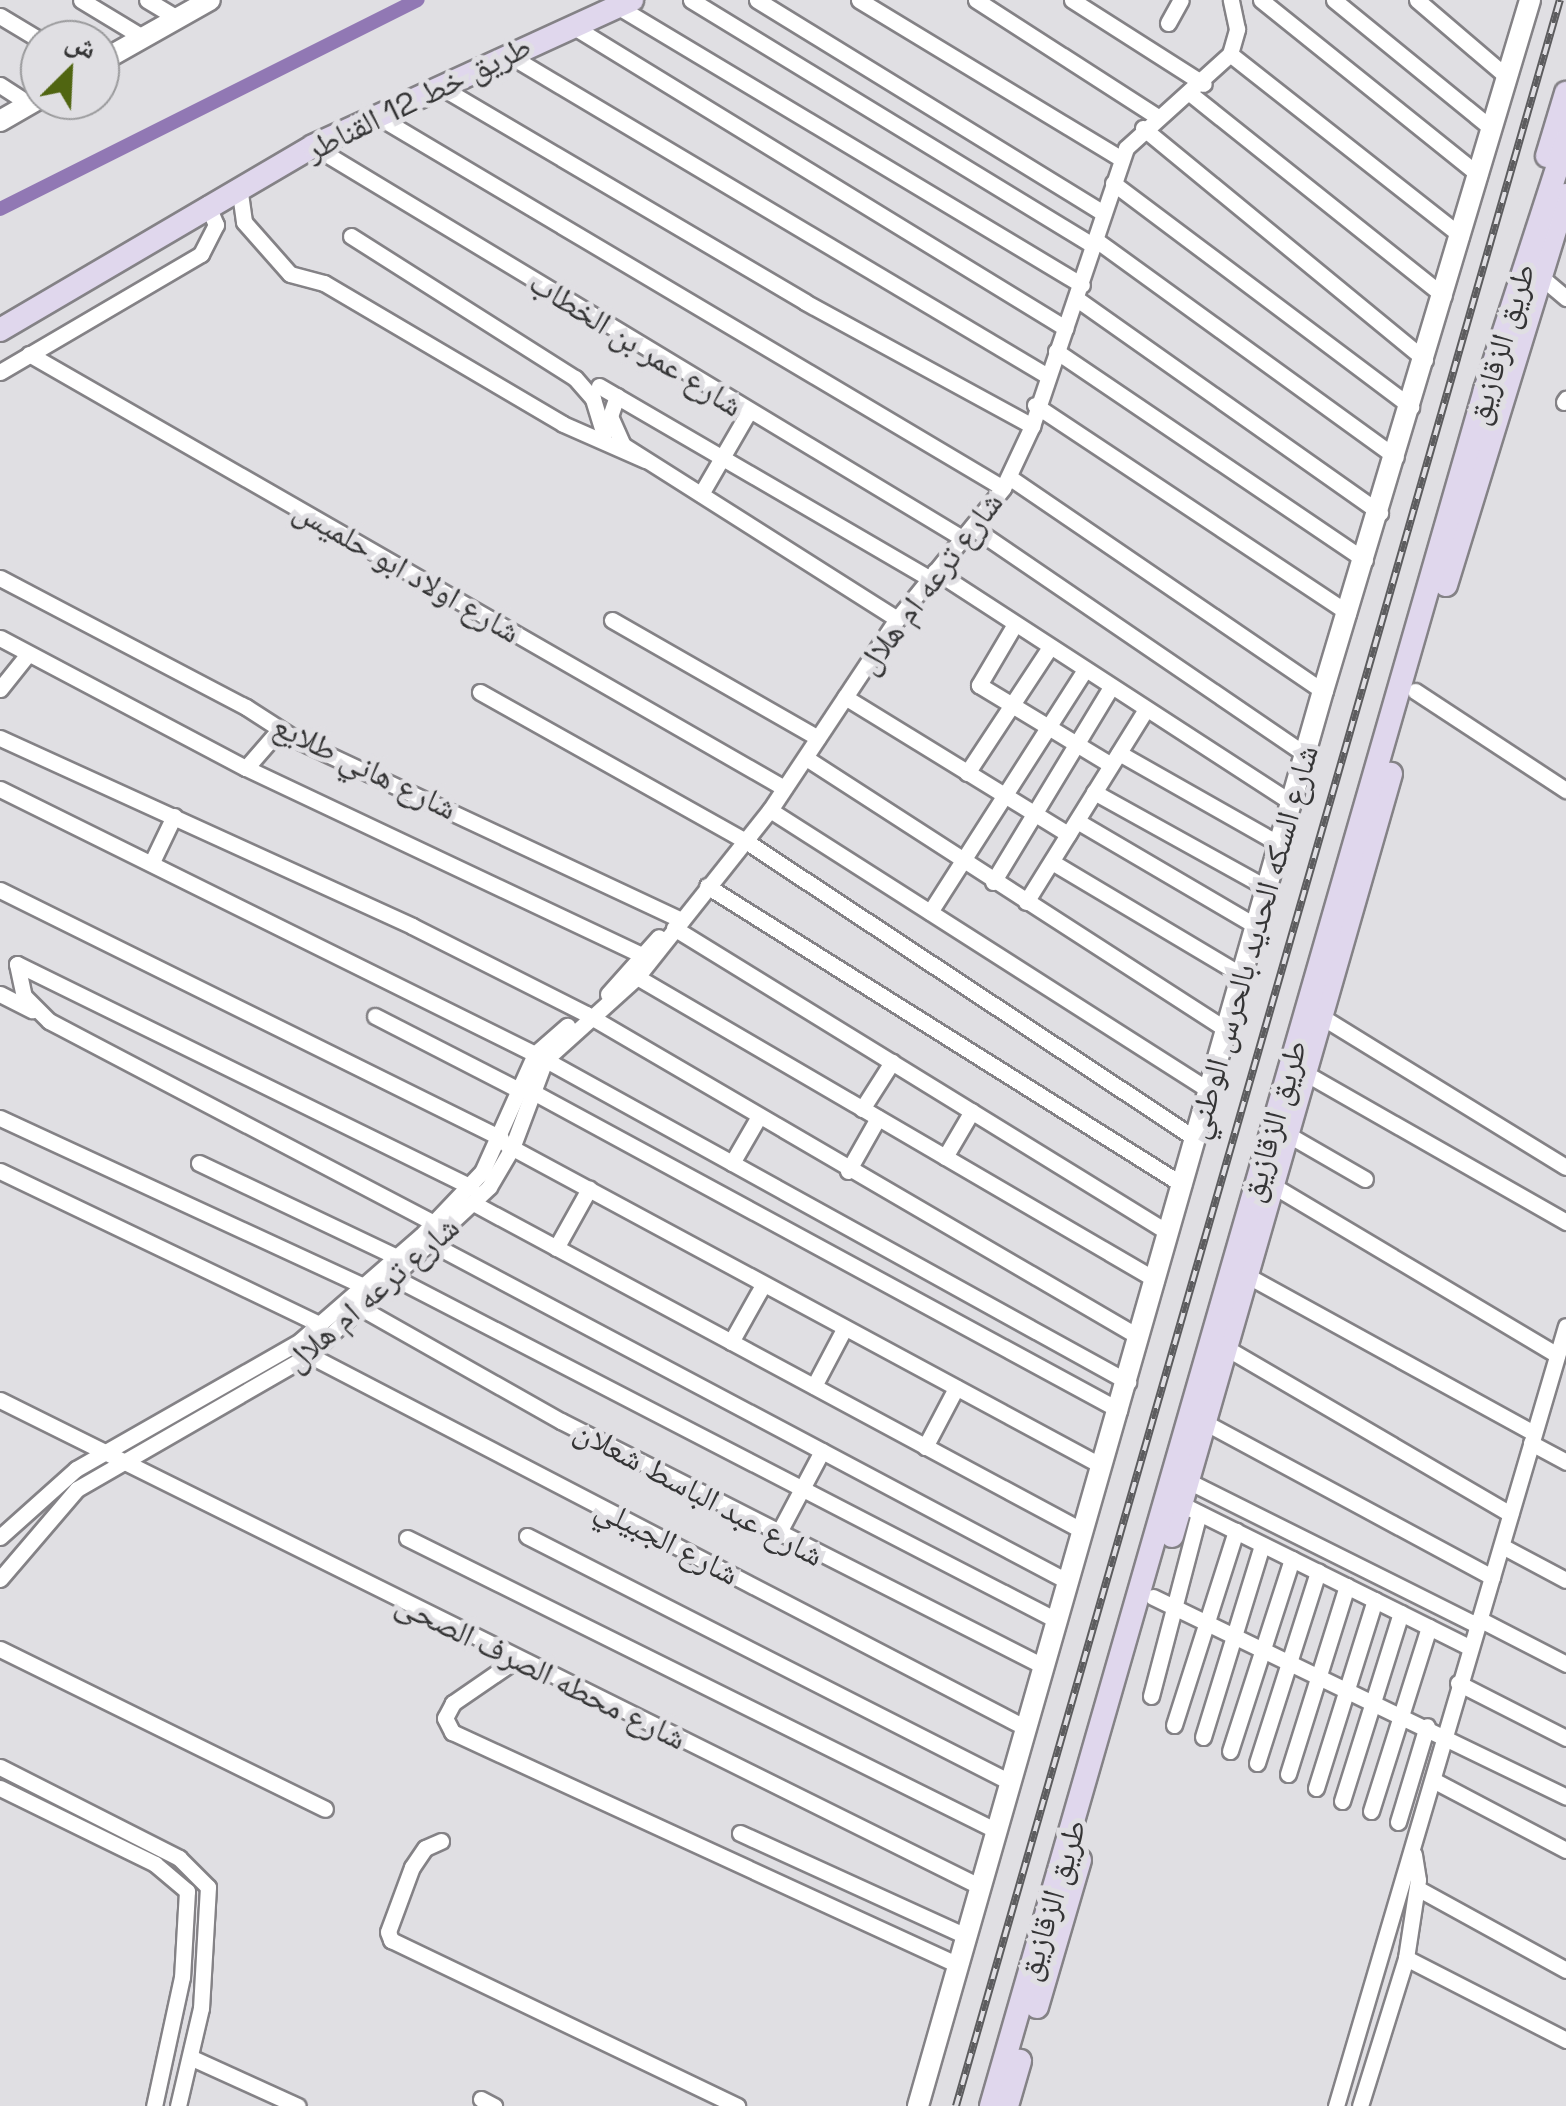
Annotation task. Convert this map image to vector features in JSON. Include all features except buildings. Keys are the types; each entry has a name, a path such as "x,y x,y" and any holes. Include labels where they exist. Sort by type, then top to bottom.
{"main road":[{"name":"طريق خط 12 القناطر","path":"0,330 207,204 314,146 624,3"},
{"path":"1535,230 1530,220 1536,192 1566,93"},
{"name":"طريق الزقازيق","path":"1007,2106 1190,1509 1185,1472 1206,1423 1228,1349 1322,1017 1382,778 1416,691 1516,327 1535,230 1566,140"},
{"name":"طريق الزقازيق","path":"990,2106 1185,1472 1382,778 1516,327 1541,277 1566,196"}],"street":[{"path":"81,0 142,37"},
{"path":"146,0 177,18"},
{"path":"120,50 210,0"},
{"path":"691,0 1095,243 1396,458"},
{"path":"758,0 1103,212"},
{"path":"859,0 1122,159"},
{"path":"976,0 1156,116"},
{"path":"1072,0 1198,90 1444,296"},
{"path":"1231,0 1237,29 1230,54 1461,236"},
{"path":"1261,0 1479,175"},
{"path":"1334,0 1492,129"},
{"path":"1417,0 1508,78"},
{"path":"1168,23 1176,2"},
{"path":"624,3 1079,292 1380,513"},
{"name":"شارع السكه الحديد بالحرس الوطني","path":"918,2106 1323,691 1380,513 1508,78 1522,4"},
{"path":"572,25 1065,328"},
{"path":"507,54 1046,375"},
{"name":"شارع ترعه ام هلال","path":"0,1538 64,1478 104,1454 309,1355 475,1204 540,1057 636,978 770,810 897,619 1006,482 1032,426 1035,404 1079,292 1122,159 1142,128 1198,90 1230,54"},
{"path":"439,86 805,302 1032,426"},
{"path":"377,116 1006,482 1323,691"},
{"path":"1142,128 1425,360"},
{"name":"شارع عمر بن الخطاب","path":"314,146 748,413 967,533 1305,754"},
{"path":"1113,182 1411,407"},
{"path":"239,186 244,222 290,274 338,290 608,447 645,460 897,619"},
{"path":"0,372 201,254 216,225 207,204"},
{"path":"351,236 576,378 593,399 608,447"},
{"path":"1541,277 1566,298"},
{"path":"1056,352 1365,560"},
{"name":"شارع اولاد ابو حلميس","path":"29,354 784,788"},
{"path":"599,386 932,574 1291,802"},
{"path":"616,396 612,428 645,460"},
{"path":"1035,404 1348,613"},
{"path":"701,494 748,413"},
{"name":"شارع هاني طلايع","path":"0,578 280,730 675,928 1170,1232"},
{"path":"612,620 818,738"},
{"path":"1015,624 977,682 1077,747 1115,759 1279,844"},
{"path":"0,638 246,768 640,954"},
{"path":"968,772 1050,647"},
{"path":"0,689 28,654"},
{"path":"930,912 1085,670"},
{"path":"993,882 1112,687"},
{"path":"1416,691 1566,790"},
{"path":"480,692 744,840 1196,1139"},
{"path":"846,696 1036,814 1072,827 1256,926"},
{"path":"1026,902 1146,709"},
{"path":"246,768 280,730"},
{"path":"0,738 174,816 590,1016 848,1171 1139,1337"},
{"path":"806,758 1227,1030"},
{"path":"0,790 540,1057 1128,1382"},
{"path":"1094,792 1267,888"},
{"path":"770,810 1210,1091"},
{"path":"152,862 174,816"},
{"path":"1052,862 1242,976"},
{"path":"707,886 1183,1185"},
{"path":"0,890 505,1142 762,1285 1102,1466"},
{"name":"شارع ترعه ام هلال","path":"590,1016 640,954 675,928"},
{"path":"36,1012 24,996 17,964 471,1187"},
{"path":"636,978 1156,1280"},
{"path":"0,994 434,1222"},
{"path":"375,1016 603,1130 1120,1410"},
{"path":"1322,1017 1566,1167"},
{"path":"862,1108 892,1062"},
{"path":"1305,1072 1566,1222"},
{"path":"603,1130 619,1103"},
{"path":"945,1157 972,1112"},
{"path":"0,1118 362,1286"},
{"path":"732,1164 758,1118"},
{"path":"848,1171 878,1118"},
{"path":"1287,1134 1365,1179"},
{"name":"شارع ترعه ام هلال","path":"0,1579 77,1488 320,1324 471,1187 505,1142"},
{"path":"688,1176 703,1148"},
{"path":"199,1164 397,1257"},
{"path":"0,1171 320,1324"},
{"path":"1272,1186 1557,1355"},
{"path":"556,1248 589,1189"},
{"path":"475,1204 1081,1530"},
{"path":"432,1244 1066,1581"},
{"path":"1248,1276 1533,1438 1566,1462"},
{"path":"393,1277 1056,1620"},
{"path":"731,1342 762,1285"},
{"path":"978,1334 992,1307"},
{"name":"شارع عبد الباسط شعلان","path":"361,1308 778,1534 1043,1666"},
{"path":"1336,2106 1566,1326"},
{"path":"814,1386 844,1328"},
{"path":"1228,1349 1510,1514"},
{"name":"شارع الجبيلي","path":"309,1355 1026,1728"},
{"path":"925,1446 956,1388"},
{"name":"شارع محطه الصرف الصحى","path":"0,1400 119,1463 979,1886"},
{"path":"1206,1423 1492,1577"},
{"path":"778,1534 822,1452"},
{"path":"1185,1472 1566,1664"},
{"path":"1190,1509 1469,1647"},
{"path":"1174,1726 1236,1532"},
{"path":"527,1536 1010,1782"},
{"path":"407,1538 996,1831"},
{"path":"1202,1737 1262,1544"},
{"path":"1502,1546 1566,1580"},
{"path":"1230,1751 1292,1559"},
{"path":"1257,1763 1318,1572"},
{"path":"1288,1774 1347,1586"},
{"path":"1316,1788 1375,1600"},
{"path":"1151,1696 1163,1602 1444,1734 1566,1797"},
{"path":"1342,1801 1401,1613"},
{"path":"1371,1811 1429,1627"},
{"path":"0,1649 326,1809"},
{"path":"517,1659 453,1703 445,1718 452,1732 958,1965"},
{"path":"1458,1683 1566,1738"},
{"path":"1398,1822 1426,1726"},
{"path":"0,1767 154,1843 198,1872 208,1887 211,1924 192,2058 178,2106"},
{"path":"1433,1780 1566,1850"},
{"path":"0,1788 156,1864 187,1891 182,1978 154,2106"},
{"path":"740,1833 966,1936"},
{"path":"440,1840 425,1848 412,1867 388,1932 399,1946 737,2106"},
{"path":"1360,2106 1406,1958 1416,1888 1413,1850"},
{"path":"1416,1888 1566,1970"},
{"path":"1406,1958 1566,2040"},
{"path":"192,2058 298,2106"}],"waterway":[{"path":"0,209 418,0"}],"railway":[{"path":"956,2106 1560,0"}]}
